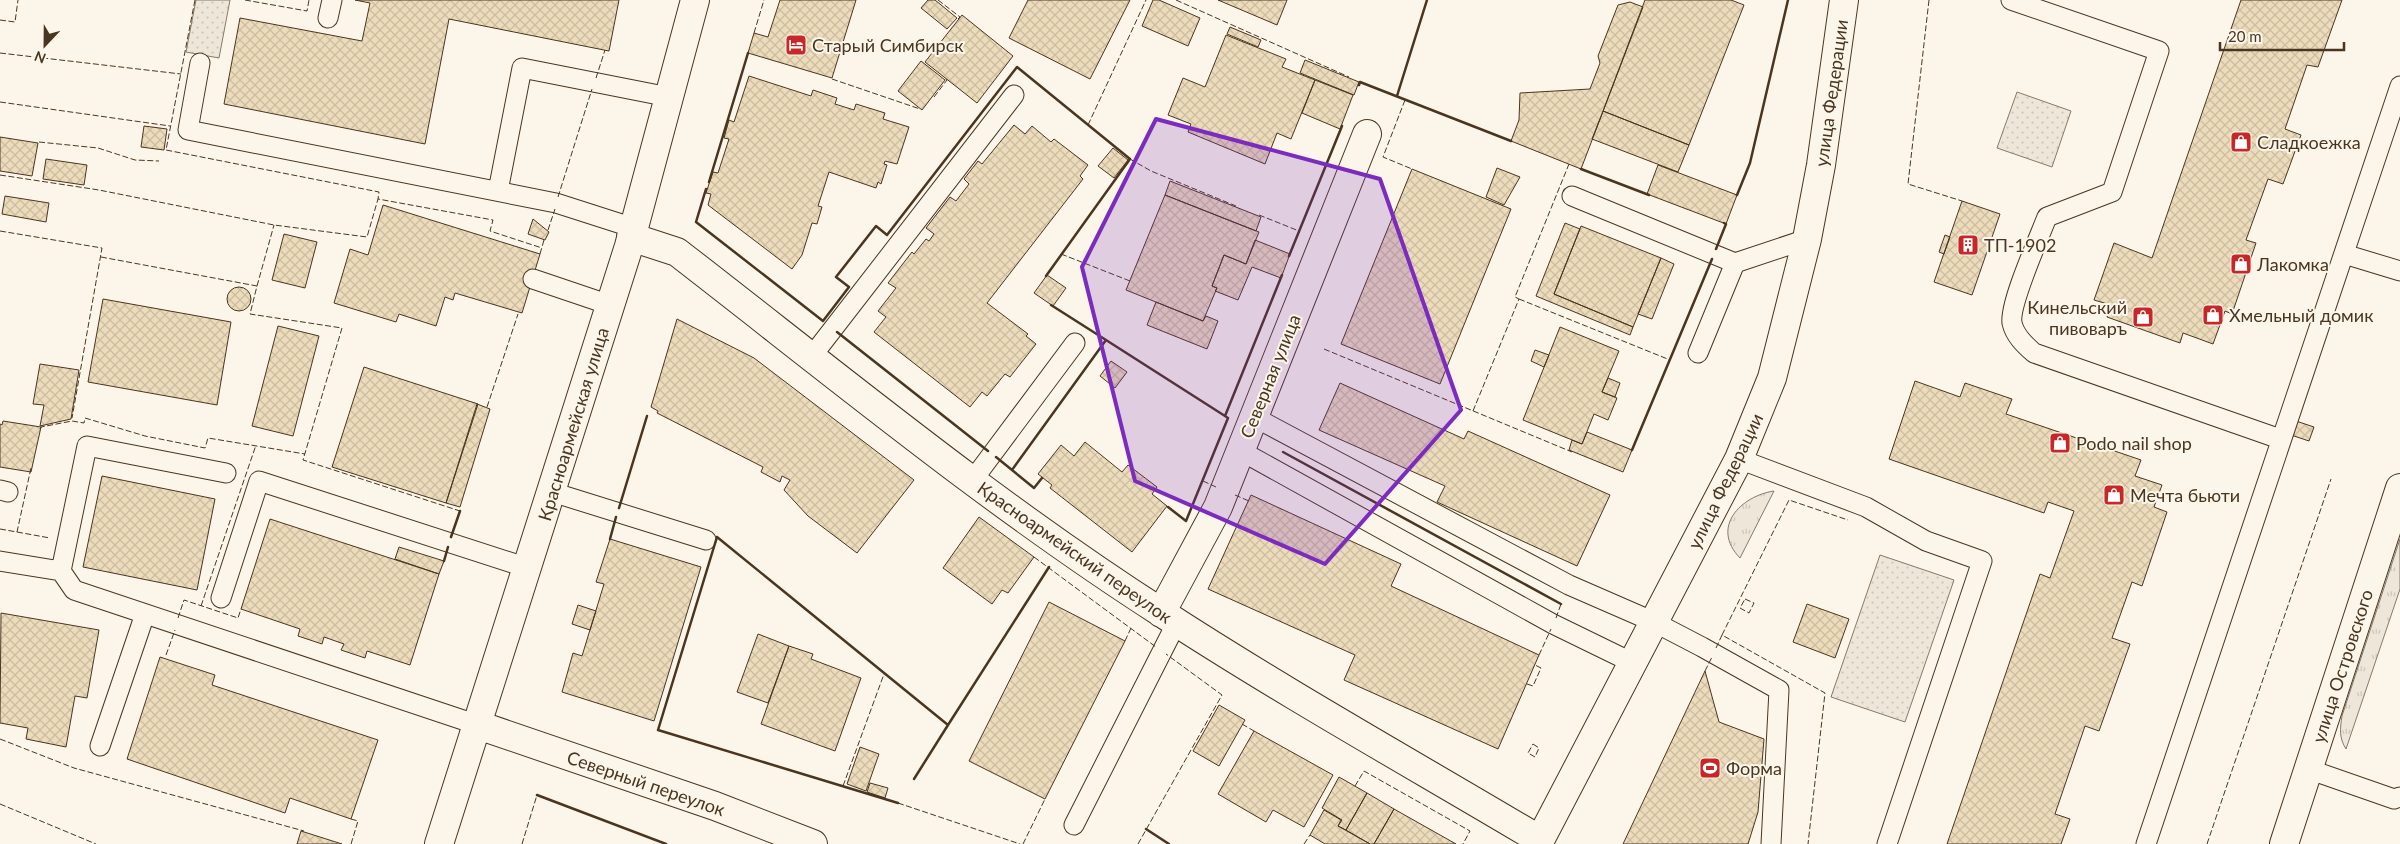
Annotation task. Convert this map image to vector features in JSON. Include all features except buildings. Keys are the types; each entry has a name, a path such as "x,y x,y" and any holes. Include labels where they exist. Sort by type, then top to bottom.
{"street":[{"name":"Красноармейская улица","path":"439,844 528,568 632,233 695,0"},
{"name":"улица Федерации","path":"1539,842 1739,459 1772,378 1807,239 1821,164 1844,0"},
{"name":"Северная улица","path":"1169,617 1241,451 1367,134"},
{"name":"Красноармейский переулок","path":"632,233 677,252 972,481 1169,617 1539,842"},
{"name":"улица Островского","path":"2284,844 2400,488"},
{"name":"Северный переулок","path":"478,725 715,806 813,844"}],"lane":[{"path":"2011,0 2158,50 2112,192 2047,217 2015,303 2012,322 2019,338 2034,353 2280,439"},
{"path":"200,63 188,130 556,203 632,233"},
{"path":"498,192 522,68 669,97"},
{"path":"2146,844 2280,439 2400,86"},
{"path":"812,356 1014,95"},
{"path":"1572,196 1735,263 1807,239"},
{"path":"2344,254 2400,271"},
{"path":"1698,353 1735,263"},
{"path":"533,279 610,305"},
{"path":"972,481 1075,343"},
{"path":"1254,417 1569,585 1654,622 1779,690 1771,844"},
{"path":"226,473 87,446 61,571 74,590 478,725"},
{"path":"1241,451 1553,624 1632,663"},
{"path":"1739,459 1866,507 1926,541 1982,561 1887,844"},
{"path":"221,598 258,481 528,568"},
{"path":"552,492 706,540"},
{"path":"0,561 61,571"},
{"path":"100,746 145,614"},
{"path":"1074,825 1169,617"},
{"path":"2308,769 2394,800 2400,796"}],"highlighted area":[{"path":"1156,119 1380,179 1461,410 1325,564 1135,481 1082,267"}],"green space":[{"path":"196,0 230,0 219,58 186,52"},
{"path":"2017,92 2071,111 2052,167 1997,148"},
{"path":"1774,491 1740,558 1731,546 1728,535 1729,524 1733,515 1751,499"},
{"path":"2400,539 2400,589 2346,749 2341,733 2342,716"},
{"path":"1880,555 1954,580 1905,722 1831,697"}],"fence":[{"path":"0,20 15,22 18,0"},
{"path":"195,0 166,150 379,192 378,199"},
{"path":"245,0 307,11 309,0"},
{"path":"754,33 764,0"},
{"path":"938,0 960,17 958,19"},
{"path":"1088,125 1146,0"},
{"path":"1176,0 1349,77"},
{"path":"1929,0 1908,184 1962,201"},
{"path":"596,78 605,50"},
{"path":"0,53 181,74"},
{"path":"934,97 947,80 944,78"},
{"path":"832,79 920,109"},
{"path":"558,197 592,89"},
{"path":"1405,100 1383,157 1412,169"},
{"path":"0,102 170,126"},
{"path":"39,142 98,148 135,160 159,161"},
{"path":"1130,159 1151,171 1236,206"},
{"path":"1473,411 1519,299 1515,297 1569,164"},
{"path":"0,175 99,190 274,225 367,237 378,199 493,220 490,231 542,248"},
{"path":"548,230 555,209"},
{"path":"1259,215 1299,231"},
{"path":"257,286 274,225"},
{"path":"0,231 102,248 72,418"},
{"path":"540,254 544,240"},
{"path":"1061,254 1130,281"},
{"path":"101,257 257,286 250,314 342,328 303,460 460,511"},
{"path":"1519,299 1670,360"},
{"path":"487,407 518,314"},
{"path":"1324,349 1572,452"},
{"path":"40,429 41,427 72,421 84,423 85,418 145,436 205,448 208,438 305,454"},
{"path":"201,606 256,445"},
{"path":"0,529 17,532 31,468"},
{"path":"2207,844 2331,479"},
{"path":"1203,481 1216,487"},
{"path":"1235,495 1249,501"},
{"path":"1722,635 1789,500 1848,520"},
{"path":"17,532 50,538"},
{"path":"1034,557 1156,647"},
{"path":"1745,599 1754,603 1749,613 1740,608 1745,599"},
{"path":"178,618 184,600 238,618 241,609"},
{"path":"1556,618 1561,604"},
{"path":"1125,641 1131,628"},
{"path":"1539,655 1551,629"},
{"path":"166,655 175,630"},
{"path":"1716,648 1722,635 1825,693 1808,844"},
{"path":"1138,844 1222,695 1166,654"},
{"path":"1705,671 1712,657"},
{"path":"1527,684 1533,686 1541,668 1535,665"},
{"path":"843,786 884,674"},
{"path":"1242,724 1254,731"},
{"path":"0,739 74,768 304,831"},
{"path":"1533,744 1539,748 1535,757 1528,753 1533,744"},
{"path":"1355,786 1364,771 1470,831 1463,844"},
{"path":"522,844 537,795"},
{"path":"1023,844 1045,799"},
{"path":"898,803 1020,844"},
{"path":"0,804 96,844"},
{"path":"351,819 358,821 351,844"},
{"path":"1304,844 1310,835"}],"wall":[{"path":"1397,96 1427,0"},
{"path":"1737,195 1750,163 1788,0"},
{"path":"709,182 748,53"},
{"path":"706,189 696,222 823,321 849,287 836,277 876,226 887,235 1017,67 1130,159 1046,276"},
{"path":"1359,85 1360,82 1511,141"},
{"path":"1289,256 1342,126"},
{"path":"1581,169 1649,195"},
{"path":"1716,249 1726,224 1724,223"},
{"path":"1632,450 1712,259"},
{"path":"1168,507 1186,521 1228,418 1225,416 1282,275"},
{"path":"1012,470 1106,340 1051,305"},
{"path":"837,332 988,451"},
{"path":"1106,340 1225,416"},
{"path":"619,508 647,416"},
{"path":"1283,452 1561,604"},
{"path":"996,457 1034,488 1042,478"},
{"path":"451,537 460,511"},
{"path":"610,539 616,517"},
{"path":"898,803 658,730 717,537 948,725 914,779"},
{"path":"444,561 448,547"},
{"path":"948,725 1049,567"},
{"path":"537,795 666,844"},
{"path":"1146,829 1169,844"}],"place":[{"name":"Старый Симбирск","path":"796,45"},
{"name":"Сладкоежка","path":"2241,142"},
{"name":"ТП-1902","path":"1968,245"},
{"name":"Лакомка","path":"2241,264"},
{"name":"Хмельный домик","path":"2213,315"},
{"name":"Кинельский пивоваръ","path":"2143,317"},
{"name":"Podo nail shop","path":"2060,443"},
{"name":"Мечта бьюти","path":"2114,495"},
{"name":"Форма","path":"1710,768"}]}
